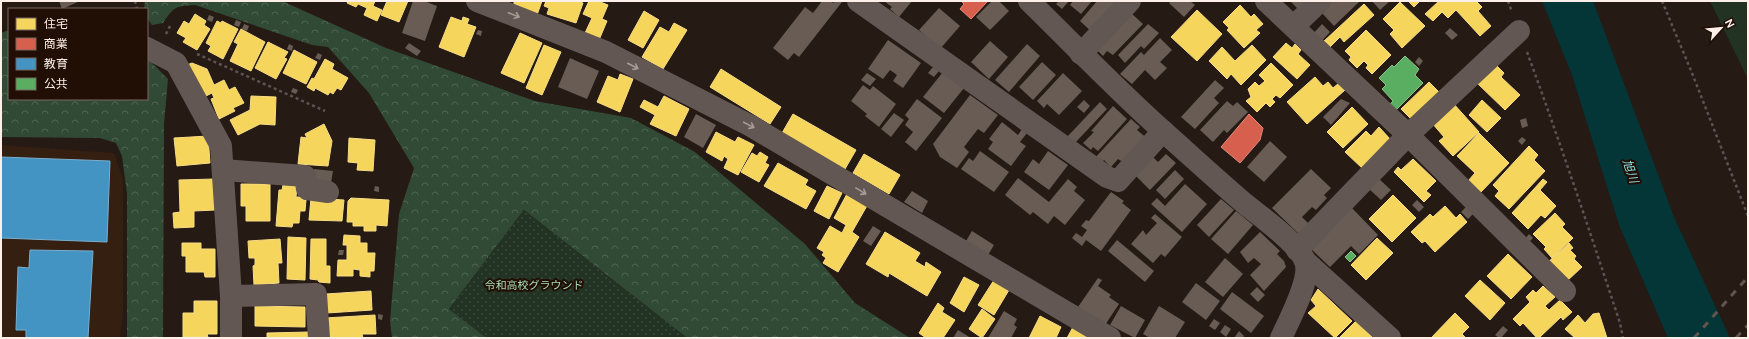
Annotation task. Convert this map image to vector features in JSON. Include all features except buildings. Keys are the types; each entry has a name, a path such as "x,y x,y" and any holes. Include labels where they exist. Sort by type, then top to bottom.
{"street":[{"path":"477,1 606,52 751,126 1110,338"},
{"path":"858,1 1106,177 1118,182 1163,131"},
{"path":"1029,1 1081,54 1163,131 1287,239 1301,256 1390,338"},
{"path":"1081,54 1130,1"},
{"path":"1266,1 1408,135 1565,291"},
{"path":"1294,26 1320,1"},
{"path":"1301,256 1408,135 1519,30"},
{"path":"156,43 176,63 221,146 231,296 230,338"},
{"path":"223,170 305,176 307,189 328,192"},
{"path":"1281,338 1307,276 1301,256"},
{"path":"231,296 316,294 319,338"}],"path":[{"path":"1508,1 1556,132 1620,323 1623,338"},
{"path":"1662,1 1748,216"},
{"path":"156,43 170,26"},
{"path":"192,52 325,111"}],"shaded area":[{"path":"1,145 114,153 123,179 123,311 120,338 1,338"}],"green space":[{"path":"145,1 282,1 386,48 535,101 631,118 695,152 805,244 855,303 910,338 687,338 524,210 449,309 487,338 392,338 390,321 399,214 414,168 369,93 328,47 312,45 195,5 176,8 163,23 152,25 148,19 148,8 144,8"},
{"path":"1710,1 1748,1 1748,79"},
{"path":"8,30 8,100 148,100 148,59 168,79 164,124 163,338 127,338 127,194 122,156 116,143 100,138 1,137 1,33"},
{"name":"令和高校グラウンド","path":"524,210 687,338 487,338 449,309"}],"water":[{"name":"旭川","path":"1542,1 1593,1 1674,217 1730,338 1668,338 1619,225 1572,75"}],"railway":[{"path":"1694,338 1748,277"},
{"path":"1736,338 1748,325"}]}
